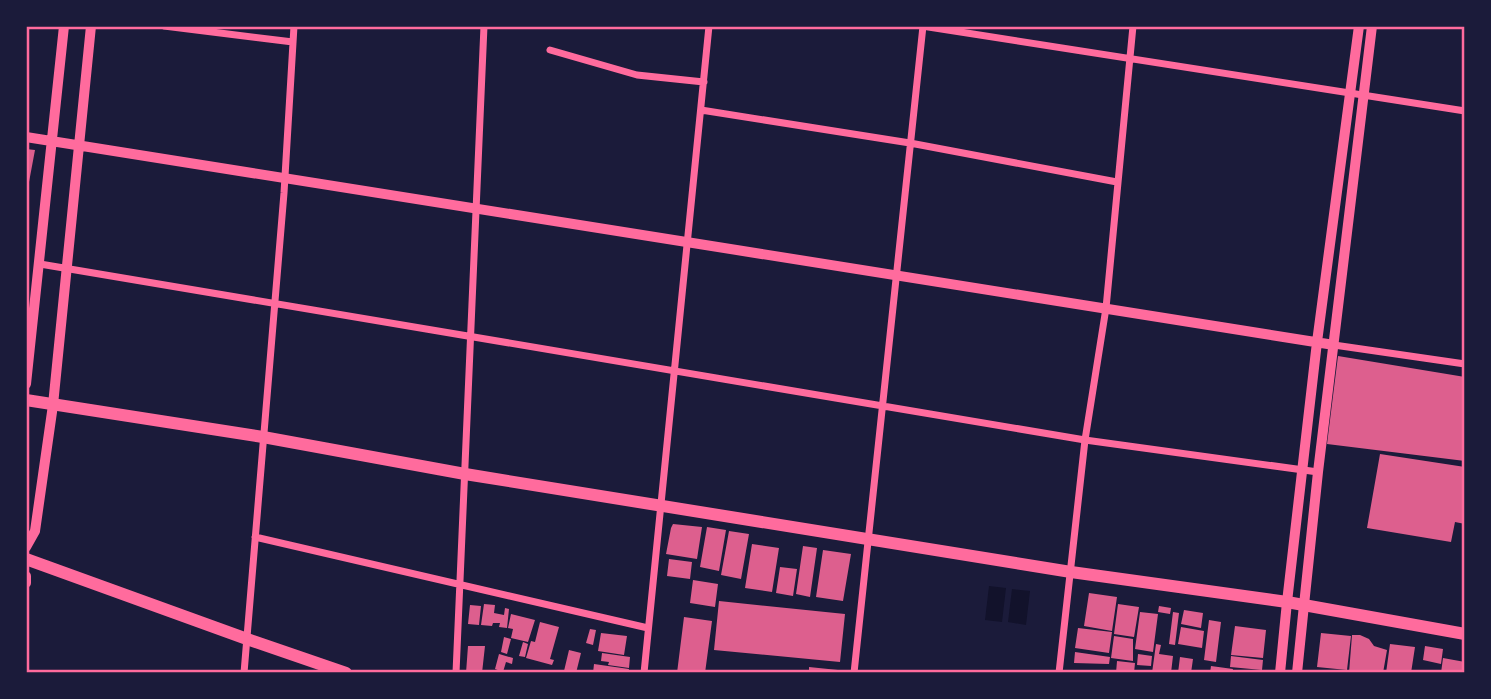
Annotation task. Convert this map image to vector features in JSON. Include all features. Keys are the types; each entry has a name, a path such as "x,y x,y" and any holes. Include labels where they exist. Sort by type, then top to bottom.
{"main road":[{"path":"26,400 1071,572 1287,602 1465,634"},
{"path":"26,559 346,673"},
{"path":"1280,673 1287,602"},
{"path":"1297,673 1304,605"}],"street":[{"path":"26,384 64,26"},
{"path":"26,547 35,531 53,405 91,26"},
{"path":"164,26 293,42"},
{"path":"244,673 285,179 294,26"},
{"path":"456,673 484,26"},
{"path":"643,673 709,26"},
{"path":"854,673 922,26 1465,111"},
{"path":"1059,673 1085,440 1106,308 1133,26"},
{"path":"1287,602 1317,342 1359,26"},
{"path":"1304,605 1373,26"},
{"path":"550,50 636,75 704,82"},
{"path":"701,110 910,143 1117,182"},
{"path":"26,137 895,277 1465,364"},
{"path":"40,264 1085,440 1318,472"},
{"path":"1297,513 1313,515"},
{"path":"255,537 648,628"},
{"path":"1293,553 1309,555"},
{"path":"26,576 26,583"}],"shaded area":[{"path":"989,586 1006,588 1002,622 985,620"},
{"path":"1012,589 1030,591 1026,625 1008,622"}],"building":[{"path":"26,149 35,150 29,182 26,181"},
{"path":"1338,356 1465,377 1465,461 1327,444"},
{"path":"1380,454 1465,467 1465,524 1455,522 1451,542 1367,528"},
{"path":"673,524 702,527 697,559 666,554"},
{"path":"707,527 726,530 719,571 700,567"},
{"path":"729,531 749,534 741,579 721,575"},
{"path":"752,544 779,548 772,592 745,588"},
{"path":"803,546 817,548 810,597 796,594"},
{"path":"823,550 851,554 843,601 816,597"},
{"path":"669,559 692,562 690,579 667,576"},
{"path":"780,567 797,569 793,596 776,593"},
{"path":"693,580 718,584 715,607 690,603"},
{"path":"1089,593 1117,597 1112,631 1084,626"},
{"path":"719,601 845,614 840,662 714,650"},
{"path":"484,604 495,605 494,613 504,615 505,608 509,609 507,628 499,627 500,623 493,623 492,626 481,625"},
{"path":"1118,604 1139,607 1134,637 1114,634"},
{"path":"470,605 481,606 479,625 468,624"},
{"path":"1159,606 1171,608 1170,614 1158,612"},
{"path":"1184,610 1203,613 1201,628 1181,624"},
{"path":"1140,612 1158,614 1153,652 1135,649"},
{"path":"1173,612 1179,613 1175,645 1169,644"},
{"path":"511,614 535,620 528,642 511,638 513,629 508,628"},
{"path":"684,617 712,621 705,673 677,673"},
{"path":"1209,620 1221,622 1216,662 1204,660"},
{"path":"540,622 559,627 550,659 554,660 552,665 526,658 531,641 535,642"},
{"path":"1235,626 1266,630 1263,658 1231,655"},
{"path":"1181,627 1204,631 1202,648 1178,644"},
{"path":"1078,628 1112,632 1109,653 1075,648"},
{"path":"590,629 596,630 593,645 586,643"},
{"path":"601,633 627,636 624,655 598,651"},
{"path":"1321,633 1351,636 1347,670 1317,667"},
{"path":"1352,635 1360,635 1369,639 1374,646 1387,650 1383,673 1349,673"},
{"path":"1114,636 1133,639 1133,661 1111,658"},
{"path":"504,637 511,639 507,654 501,652"},
{"path":"523,642 528,644 525,657 519,656"},
{"path":"1156,644 1161,645 1159,654 1173,656 1171,673 1152,673"},
{"path":"1390,644 1415,647 1411,673 1386,673"},
{"path":"468,646 485,646 482,673 466,673"},
{"path":"1425,646 1443,649 1441,664 1423,660"},
{"path":"569,650 581,653 576,673 564,671"},
{"path":"1075,652 1110,657 1109,664 1074,663"},
{"path":"602,653 630,657 629,668 608,665 609,662 601,661"},
{"path":"499,654 513,658 512,664 506,662 503,672 495,669"},
{"path":"1138,654 1152,656 1151,666 1137,665"},
{"path":"1231,656 1263,660 1262,670 1230,667"},
{"path":"1180,657 1193,659 1191,673 1178,673"},
{"path":"1443,658 1465,662 1464,673 1441,673"},
{"path":"1117,661 1135,663 1134,673 1116,673"},
{"path":"594,664 629,669 628,673 593,673"},
{"path":"1211,666 1233,669 1232,673 1210,673"},
{"path":"809,667 838,670 838,673 809,673"}]}
